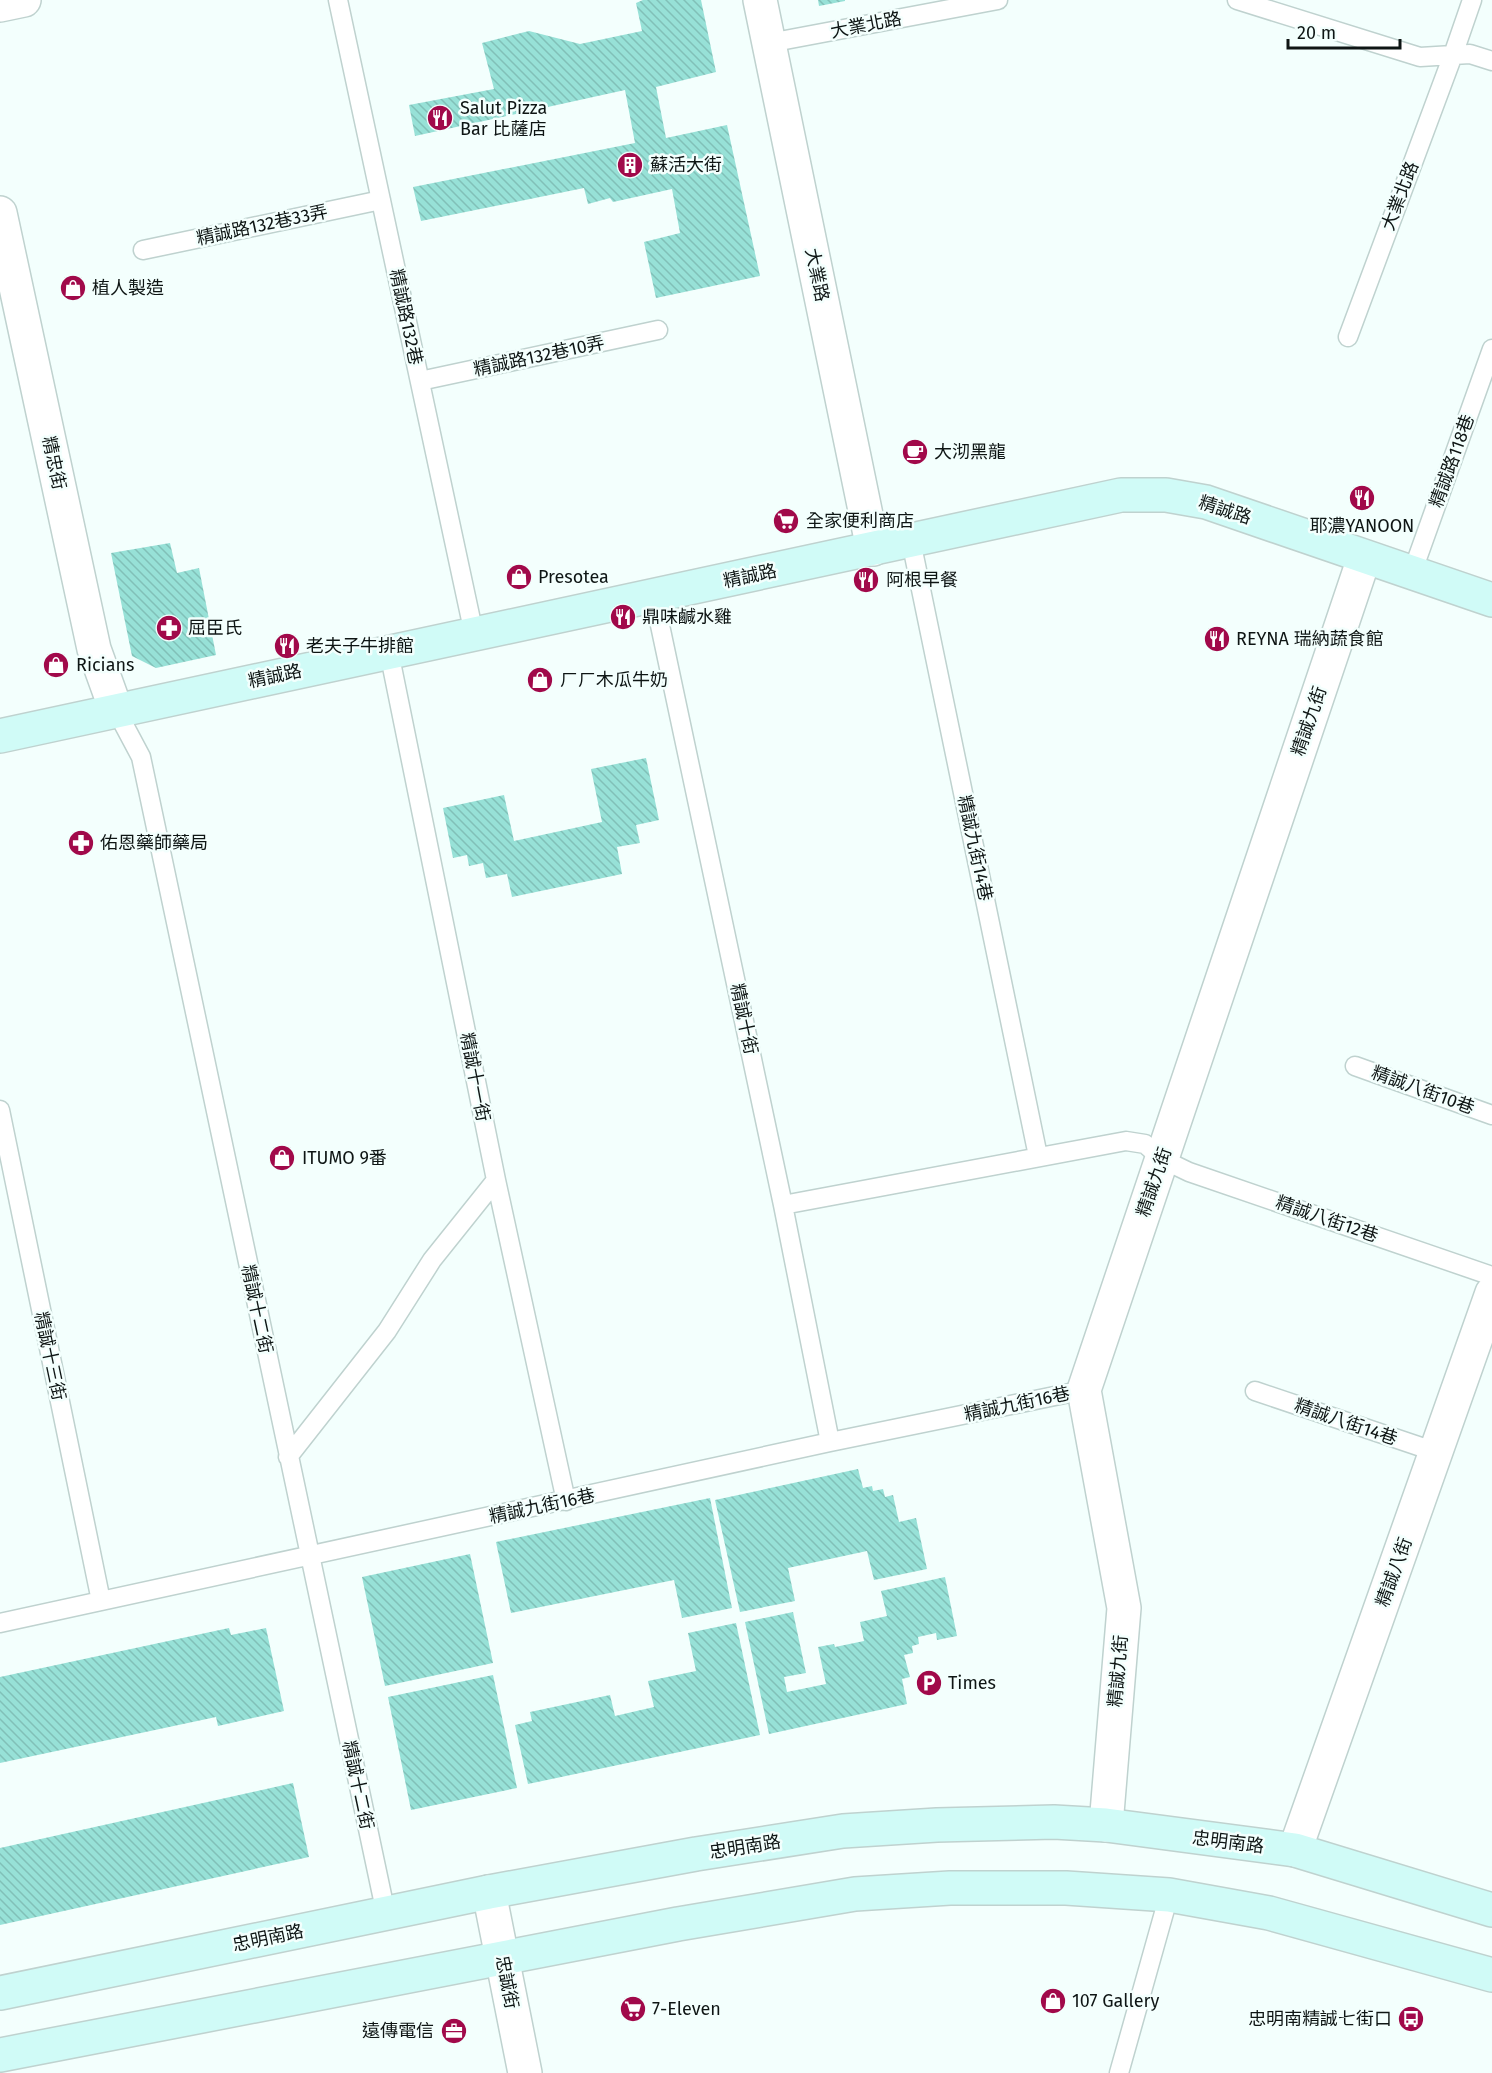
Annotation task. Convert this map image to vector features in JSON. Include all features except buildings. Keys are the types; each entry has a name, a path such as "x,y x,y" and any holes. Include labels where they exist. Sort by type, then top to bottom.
{"main road":[{"name":"精誠路","path":"0,736 1121,495 1166,495 1206,502 1492,600"},
{"name":"忠明南路","path":"0,1993 489,1892 843,1831 1054,1822 1106,1825 1295,1850 1492,1910"},
{"path":"0,2055 501,1956 855,1894 950,1888 1066,1888 1168,1895 1269,1913 1492,1975"}],"street":[{"path":"0,5 24,0"},
{"name":"大業路","path":"760,0 873,549"},
{"name":"精忠街","path":"0,213 94,649 116,710"},
{"name":"精誠九街","path":"1106,1825 1124,1608 1084,1390 1364,558"},
{"name":"精誠八街","path":"1295,1850 1492,1293"},
{"name":"忠誠街","path":"489,1892 525,2073"}],"lane":[{"name":"精誠路132巷","path":"338,0 474,634"},
{"name":"大業北路","path":"769,43 998,0"},
{"path":"1237,0 1420,57 1470,54 1492,61"},
{"name":"大業北路","path":"1348,337 1472,0"},
{"name":"精誠路132巷33弄","path":"143,250 381,200"},
{"name":"精誠路132巷10弄","path":"420,381 658,330"},
{"name":"精誠路118巷","path":"1412,573 1492,350"},
{"name":"精誠九街14巷","path":"911,541 1038,1156"},
{"name":"精誠十街","path":"654,597 783,1205 830,1442"},
{"name":"精誠十一街","path":"389,652 496,1180 567,1501"},
{"name":"精誠十二街","path":"116,710 141,757 386,1914"},
{"name":"精誠八街10巷","path":"1355,1066 1492,1115"},
{"name":"精誠十三街","path":"0,1110 101,1601"},
{"path":"783,1205 1126,1141 1145,1144 1162,1159"},
{"name":"精誠八街12巷","path":"1162,1159 1189,1172 1492,1276"},
{"path":"288,1457 330,1400 387,1331 432,1260 496,1180"},
{"name":"精誠九街16巷","path":"0,1623 830,1442 1084,1390"},
{"name":"精誠八街14巷","path":"1255,1391 1436,1452"},
{"path":"1119,2073 1168,1895"}],"place":[{"name":"Salut Pizza Bar 比薩店","path":"440,118"},
{"name":"蘇活大街","path":"630,165"},
{"name":"植人製造","path":"73,288"},
{"name":"大沏黑龍","path":"915,452"},
{"name":"耶濃YANOON","path":"1362,498"},
{"name":"全家便利商店","path":"786,521"},
{"name":"Presotea","path":"519,577"},
{"name":"阿根早餐","path":"866,580"},
{"name":"鼎味鹹水雞","path":"623,617"},
{"name":"屈臣氏","path":"169,628"},
{"name":"REYNA 瑞納蔬食館","path":"1217,639"},
{"name":"老夫子牛排館","path":"287,646"},
{"name":"Ricians","path":"56,665"},
{"name":"ㄏㄏ木瓜牛奶","path":"540,680"},
{"name":"佑恩藥師藥局","path":"81,843"},
{"name":"ITUMO 9番","path":"282,1158"},
{"name":"Times","path":"929,1683"},
{"name":"107 Gallery","path":"1053,2001"},
{"name":"7-Eleven","path":"633,2009"},
{"name":"忠明南精誠七街口","path":"1411,2019"},
{"name":"遠傳電信","path":"454,2031"}]}
